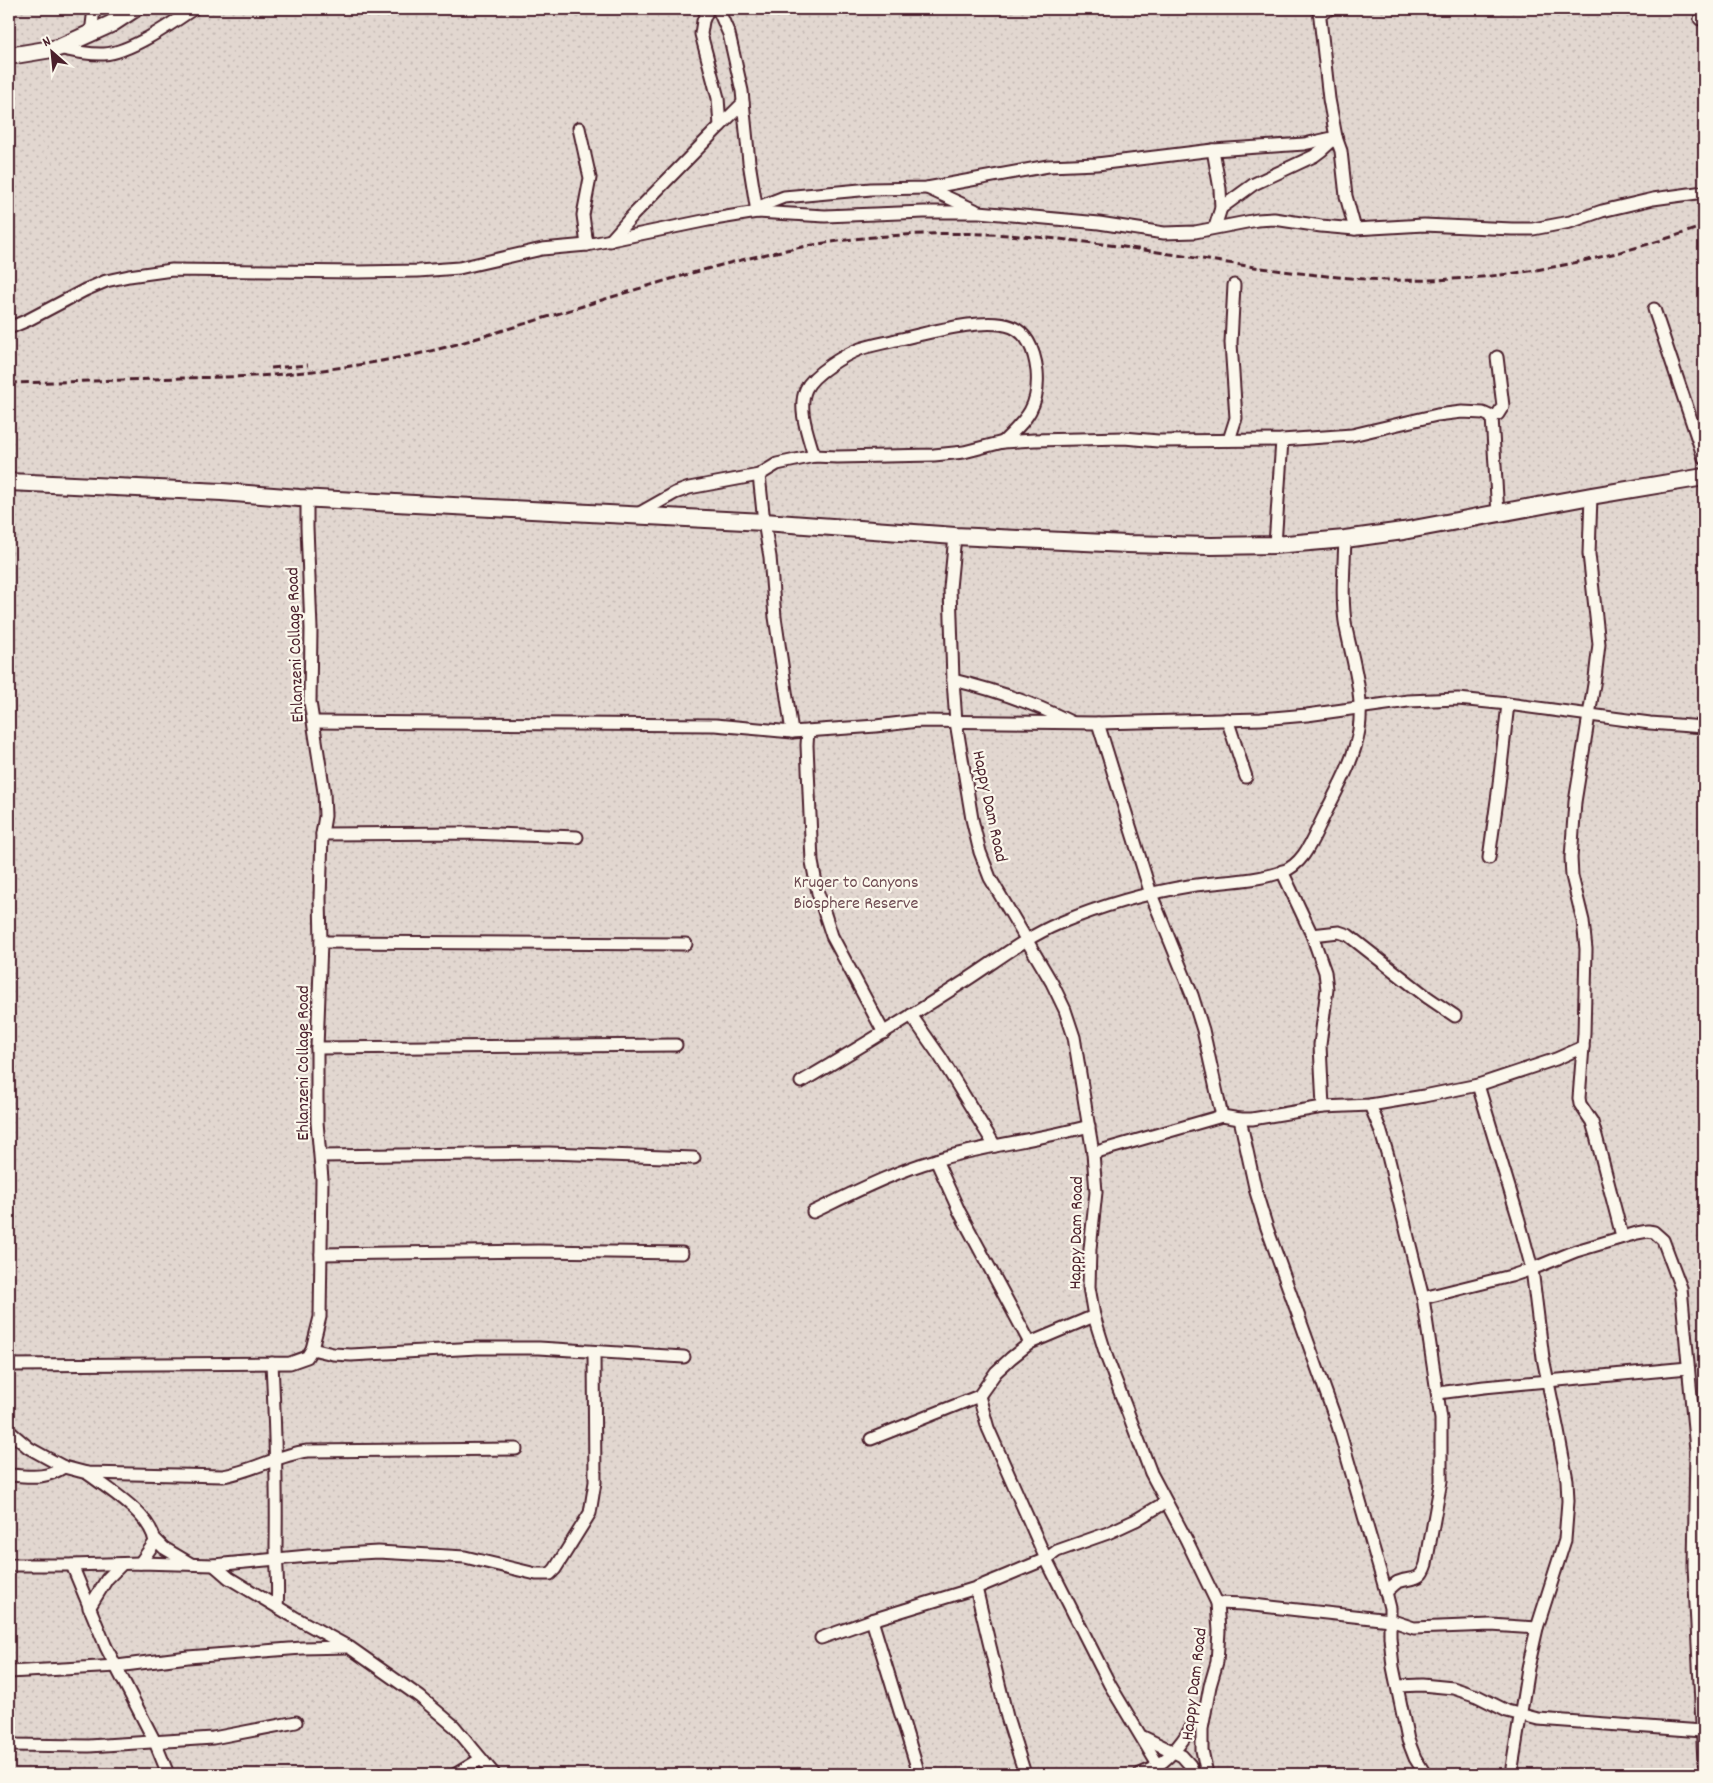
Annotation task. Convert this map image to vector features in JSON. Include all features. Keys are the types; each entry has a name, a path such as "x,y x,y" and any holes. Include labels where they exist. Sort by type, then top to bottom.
{"street":[{"path":"92,33 94,9"},
{"path":"9,56 58,48 111,24 134,9"},
{"path":"58,48 89,54 109,54 152,35 193,9"},
{"path":"708,9 703,21 701,34 718,98 720,126"},
{"path":"718,9 734,51 743,104 756,210"},
{"path":"1330,9 1319,12 1328,89 1336,136 1341,152 1346,196 1355,229"},
{"path":"610,241 632,215 743,104"},
{"path":"579,128 590,178 583,216 587,245"},
{"path":"9,328 84,290 106,281 129,276 172,270 358,272 459,268 542,249 610,241 756,210 784,197 870,189 927,188 1048,166 1097,164 1213,150 1304,144 1336,136"},
{"path":"1221,208 1254,184 1314,156 1336,136"},
{"path":"1213,150 1221,208 1215,227"},
{"path":"927,188 979,212"},
{"path":"756,210 825,216 979,212 1099,224 1164,233 1189,233 1257,220 1274,219 1355,229 1424,225 1512,229 1541,228 1653,199 1704,192"},
{"path":"1229,440 1236,418 1231,343 1234,285"},
{"path":"1654,309 1704,458"},
{"path":"814,456 805,422 803,401 806,389 814,379 838,360 860,349 937,331 977,324 999,324 1012,327 1021,333 1034,352 1037,393 1034,406 1026,420 1003,442"},
{"path":"1492,418 1498,414 1503,406 1497,356"},
{"path":"633,517 675,493 689,488 759,475 778,464 814,456 836,458 934,455 964,452 1003,442 1124,438 1158,441 1282,440 1352,435 1437,415 1454,413 1474,412 1489,415 1492,418"},
{"path":"1492,418 1498,514"},
{"path":"1276,544 1282,440"},
{"path":"759,475 770,557 775,617 792,732"},
{"path":"9,482 222,492 633,517 764,522 955,536 1211,546 1345,539 1403,531 1704,477"},
{"path":"1592,496 1589,554 1598,644 1590,715 1576,802 1571,858 1572,876 1583,921 1586,949 1583,1047 1579,1098 1580,1104 1592,1122 1622,1236"},
{"name":"Ehlanzeni Collage Road","path":"307,498 311,628 310,702 324,792 325,816 322,834 320,898 321,942 316,1122 322,1179 320,1317 312,1349"},
{"name":"Happy Dam Road","path":"955,536 950,588 956,722 972,819 980,852 990,878 1052,983 1065,1010 1074,1037 1093,1153 1096,1192 1090,1249 1089,1287 1094,1316 1150,1473 1187,1541 1217,1603 1220,1631 1216,1662 1202,1729 1202,1750 1207,1774"},
{"path":"801,1082 884,1033 1027,940 1058,924 1093,910 1152,894 1190,886 1256,878 1282,872 1291,868 1303,857 1348,768 1356,744 1361,708 1356,668 1346,628 1345,539"},
{"path":"953,680 1025,700 1074,723"},
{"path":"314,722 715,725 792,732 918,721 1098,724 1227,718 1261,719 1422,700 1458,699 1650,723 1704,727"},
{"path":"1489,858 1508,704"},
{"path":"1227,718 1246,777"},
{"path":"1098,724 1152,894 1195,1004 1203,1030 1222,1116"},
{"path":"808,731 807,761 812,862 818,893 832,936 858,988 884,1033"},
{"path":"322,834 470,833 577,837"},
{"path":"1282,872 1320,956 1327,989 1320,1045 1323,1107"},
{"path":"1312,936 1339,932 1348,935 1455,1016"},
{"path":"321,942 686,944"},
{"path":"911,1015 941,1058 995,1146"},
{"path":"317,1048 676,1045"},
{"path":"1093,1153 1222,1116 1240,1120 1264,1118 1323,1107 1370,1105 1478,1085 1556,1059 1583,1047"},
{"path":"1478,1085 1532,1269 1539,1332 1567,1480 1568,1517 1565,1540 1537,1628 1520,1714 1512,1774"},
{"path":"1370,1105 1388,1156 1422,1298 1441,1419 1441,1481 1424,1571 1418,1577 1399,1582 1386,1592"},
{"path":"1240,1120 1258,1201 1293,1304 1338,1426 1386,1592 1390,1608 1390,1637 1397,1686 1408,1740 1414,1758 1425,1774"},
{"path":"813,1212 902,1171 936,1160 995,1146 1057,1135 1089,1126"},
{"path":"321,1156 549,1152 694,1158"},
{"path":"936,1160 959,1211 1030,1342"},
{"path":"1422,1298 1532,1269 1576,1251 1622,1236 1648,1230 1659,1235 1663,1240 1681,1288 1696,1450 1694,1566 1704,1762"},
{"path":"320,1254 538,1251 682,1253"},
{"path":"871,1439 979,1396 996,1372 1030,1342 1094,1316"},
{"path":"9,1365 272,1363 298,1361 307,1357 312,1349 333,1354 351,1355 477,1348 539,1348 684,1357"},
{"path":"9,1565 140,1563 214,1565 308,1556 378,1552 465,1557 543,1576 550,1574 590,1513 593,1500 595,1482 594,1352"},
{"path":"272,1363 277,1460 277,1606"},
{"path":"1438,1393 1688,1368"},
{"path":"979,1396 988,1428 1046,1559 1110,1685 1158,1765"},
{"path":"9,1431 29,1448 64,1467 87,1474 223,1476 240,1473 289,1454 307,1451 516,1449"},
{"path":"9,1475 46,1476 54,1474 64,1467"},
{"path":"87,1474 135,1510 150,1528 155,1540 192,1564"},
{"path":"821,1638 976,1588 1046,1559 1057,1551 1108,1533 1136,1520 1166,1502"},
{"path":"140,1563 153,1546 155,1540"},
{"path":"89,1608 107,1580 122,1564"},
{"path":"72,1565 106,1647 155,1742 168,1774"},
{"path":"214,1565 229,1578 349,1647 435,1709 454,1726 494,1774"},
{"path":"976,1588 1007,1717 1026,1774"},
{"path":"1217,1603 1264,1606 1390,1620 1414,1628 1491,1625 1537,1628"},
{"path":"872,1620 919,1774"},
{"path":"9,1672 117,1666 188,1657 283,1649 349,1647"},
{"path":"1397,1686 1422,1685 1453,1688 1476,1696 1506,1711 1538,1719 1702,1732"},
{"path":"1140,1774 1158,1765 1172,1752 1206,1706"},
{"path":"9,1745 88,1746 213,1738 296,1722"},
{"path":"1142,1736 1186,1760 1194,1774"},
{"path":"456,1774 481,1758"}],"green space":[{"name":"Kruger to Canyons Biosphere Reserve","path":"9,9 1704,9 1704,1774 9,1774"}],"railway":[{"path":"9,383 238,377 294,373 374,362 457,344 737,261 782,251 874,237 948,233 1021,236 1107,245 1322,275 1365,279 1409,280 1495,276 1537,270 1621,252 1704,226"},
{"path":"271,368 308,365"}]}
